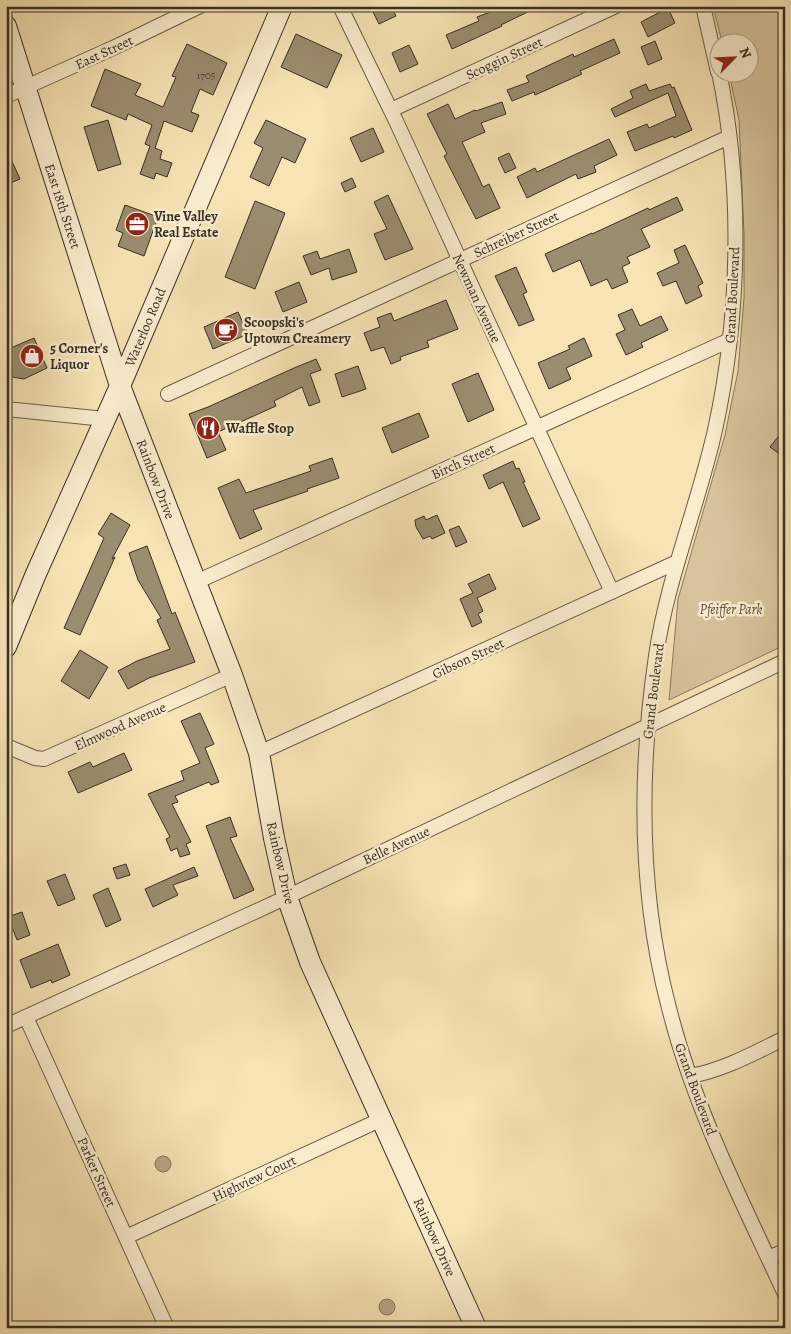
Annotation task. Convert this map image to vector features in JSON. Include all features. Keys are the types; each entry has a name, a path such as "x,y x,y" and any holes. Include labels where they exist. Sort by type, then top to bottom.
{"main road":[{"name":"Waterloo Road","path":"6,647 282,6"},
{"name":"East 18th Street","path":"6,26 120,386"},
{"name":"Rainbow Drive","path":"120,386 232,675 259,754 287,897 310,962 476,1328"}],"street":[{"name":"East Street","path":"6,96 200,6"},
{"name":"Newman Avenue","path":"340,6 391,110 612,592"},
{"name":"Scoggin Street","path":"391,110 616,6"},
{"name":"Grand Boulevard","path":"703,6 709,32"},
{"name":"Grand Boulevard","path":"720,82 734,199 730,340 715,431 677,562 656,652 648,727 645,782 648,883 653,928 669,1008 690,1076 711,1132 785,1294"},
{"name":"Schreiber Street","path":"168,394 728,137"},
{"name":"Birch Street","path":"196,582 730,340"},
{"path":"6,409 105,419"},
{"name":"Gibson Street","path":"259,754 677,562"},
{"name":"Belle Avenue","path":"6,1026 287,897 785,661"},
{"name":"Elmwood Avenue","path":"6,746 35,758 44,759 232,675"},
{"name":"Parker Street","path":"26,1017 167,1328"},
{"path":"690,1076 730,1065 785,1038"},
{"name":"Highview Court","path":"126,1237 382,1119"},
{"path":"768,1258 785,1251"}],"green space":[{"name":"Pfeiffer Park","path":"713,6 785,6 785,645 669,700 678,599 725,435 738,371 744,298 744,234 739,120 731,82 758,82 758,32 720,32"}],"shaded area":[{"path":"163,1156 171,1164 163,1172 155,1164"},
{"path":"387,1299 393,1301 395,1307 393,1313 387,1315 381,1313 379,1307 381,1301"}],"building":[{"path":"381,6 391,6 396,16 379,24 372,10"},
{"path":"506,6 540,6 452,49 446,35 479,21 477,17"},
{"path":"668,8 675,23 648,37 641,22"},
{"path":"296,34 342,55 327,88 281,67"},
{"path":"614,39 620,53 580,71 582,74 535,95 534,92 512,101 507,90 529,82 526,76 573,54 574,57"},
{"path":"655,41 662,59 648,65 641,47"},
{"path":"187,44 227,63 213,95 200,89 191,112 199,115 192,132 164,121 155,148 162,151 160,159 172,163 167,177 156,173 154,179 140,174 150,146 145,144 152,125 128,114 126,120 91,106 105,69 141,84 135,95 163,107 176,77 172,76"},
{"path":"409,45 418,64 400,72 392,53"},
{"path":"646,84 649,91 670,84 672,88 674,87 692,130 635,151 627,132 647,124 649,128 676,116 668,93 615,117 611,109 633,98 630,91"},
{"path":"502,102 506,114 481,123 485,132 462,142 483,187 489,184 500,208 476,219 444,156 447,154 427,114 448,104 455,119 475,110"},
{"path":"108,120 121,164 98,171 84,127"},
{"path":"266,120 306,139 295,163 282,157 269,186 250,177 263,148 254,143"},
{"path":"373,128 384,152 361,162 350,138"},
{"path":"609,139 617,155 594,166 596,172 578,179 576,174 527,198 517,177 535,168 537,172"},
{"path":"6,148 20,179 6,185"},
{"path":"509,153 516,168 505,173 498,158"},
{"path":"352,178 356,187 345,192 341,183"},
{"path":"388,195 413,249 385,260 374,234 387,229 374,202"},
{"path":"677,197 683,210 641,229 650,247 627,257 630,263 622,267 628,282 612,289 607,279 591,286 580,260 553,272 545,254"},
{"path":"255,201 285,213 255,289 225,277"},
{"name":"Vine Valley Real Estate","path":"125,205 158,217 144,256 118,246 123,233 116,230"},
{"path":"685,245 703,283 698,286 702,296 686,304 676,281 663,286 657,273 679,263 674,250"},
{"path":"349,249 357,272 332,280 329,268 311,275 303,256 317,251 320,259"},
{"path":"516,267 527,292 523,294 534,320 519,326 495,276"},
{"path":"299,282 307,302 283,312 275,292"},
{"path":"446,300 458,329 427,341 429,347 400,357 401,360 391,364 384,347 371,351 364,333 380,327 377,318 391,313 394,321"},
{"path":"632,309 640,326 661,316 668,330 641,343 643,347 626,355 616,334 625,330 618,315"},
{"name":"Scoopski's Uptown Creamery","path":"238,312 248,334 213,349 204,327"},
{"path":"34,338 47,368 24,379 6,376 6,350"},
{"path":"584,338 592,356 566,368 571,379 549,389 538,363 570,349 568,346"},
{"path":"316,359 321,370 310,374 320,402 309,406 302,387 274,401 276,406 218,432 226,450 207,458 189,414"},
{"path":"358,366 366,389 342,397 335,374"},
{"path":"478,373 494,410 468,422 452,384"},
{"path":"419,413 429,437 392,453 382,428"},
{"path":"778,437 785,442 785,458 770,447"},
{"path":"332,458 339,478 253,510 262,529 240,539 218,488 239,479 246,493 311,471 309,466"},
{"path":"513,461 516,469 519,468 525,482 523,482 540,519 523,527 503,482 489,489 483,475"},
{"path":"111,513 130,525 112,559 115,557 80,635 64,628 104,538 98,534"},
{"path":"437,515 445,533 432,539 430,536 423,539 416,527 415,520 424,516 426,520"},
{"path":"459,526 467,542 456,547 449,530"},
{"path":"147,546 172,614 175,612 195,662 149,678 128,689 118,671 137,661 170,649 157,620 161,618 138,580 129,553"},
{"path":"489,574 496,589 477,598 483,611 478,614 482,622 472,627 460,599 473,593 468,584"},
{"path":"80,650 108,667 89,699 61,681"},
{"path":"200,713 214,744 205,748 219,782 211,785 209,782 175,796 178,802 172,804 191,842 186,844 190,854 180,857 177,848 171,851 166,839 170,837 148,794 184,780 181,771 200,763 181,721"},
{"path":"124,753 132,770 78,793 68,772 90,762 93,767"},
{"path":"230,817 237,836 230,838 254,890 234,899 206,826"},
{"path":"126,864 130,875 117,879 113,868"},
{"path":"194,867 198,876 173,885 178,895 153,907 145,889"},
{"path":"65,874 75,899 58,906 47,881"},
{"path":"108,888 121,920 106,927 93,895"},
{"path":"22,912 30,935 17,940 8,917"},
{"path":"58,944 70,975 52,983 51,980 31,988 20,960"}],"place":[{"name":"Vine Valley Real Estate","path":"137,224"},
{"name":"Scoopski's Uptown Creamery","path":"226,330"},
{"name":"5 Corner's Liquor","path":"32,356"},
{"name":"Waffle Stop","path":"208,428"}]}
